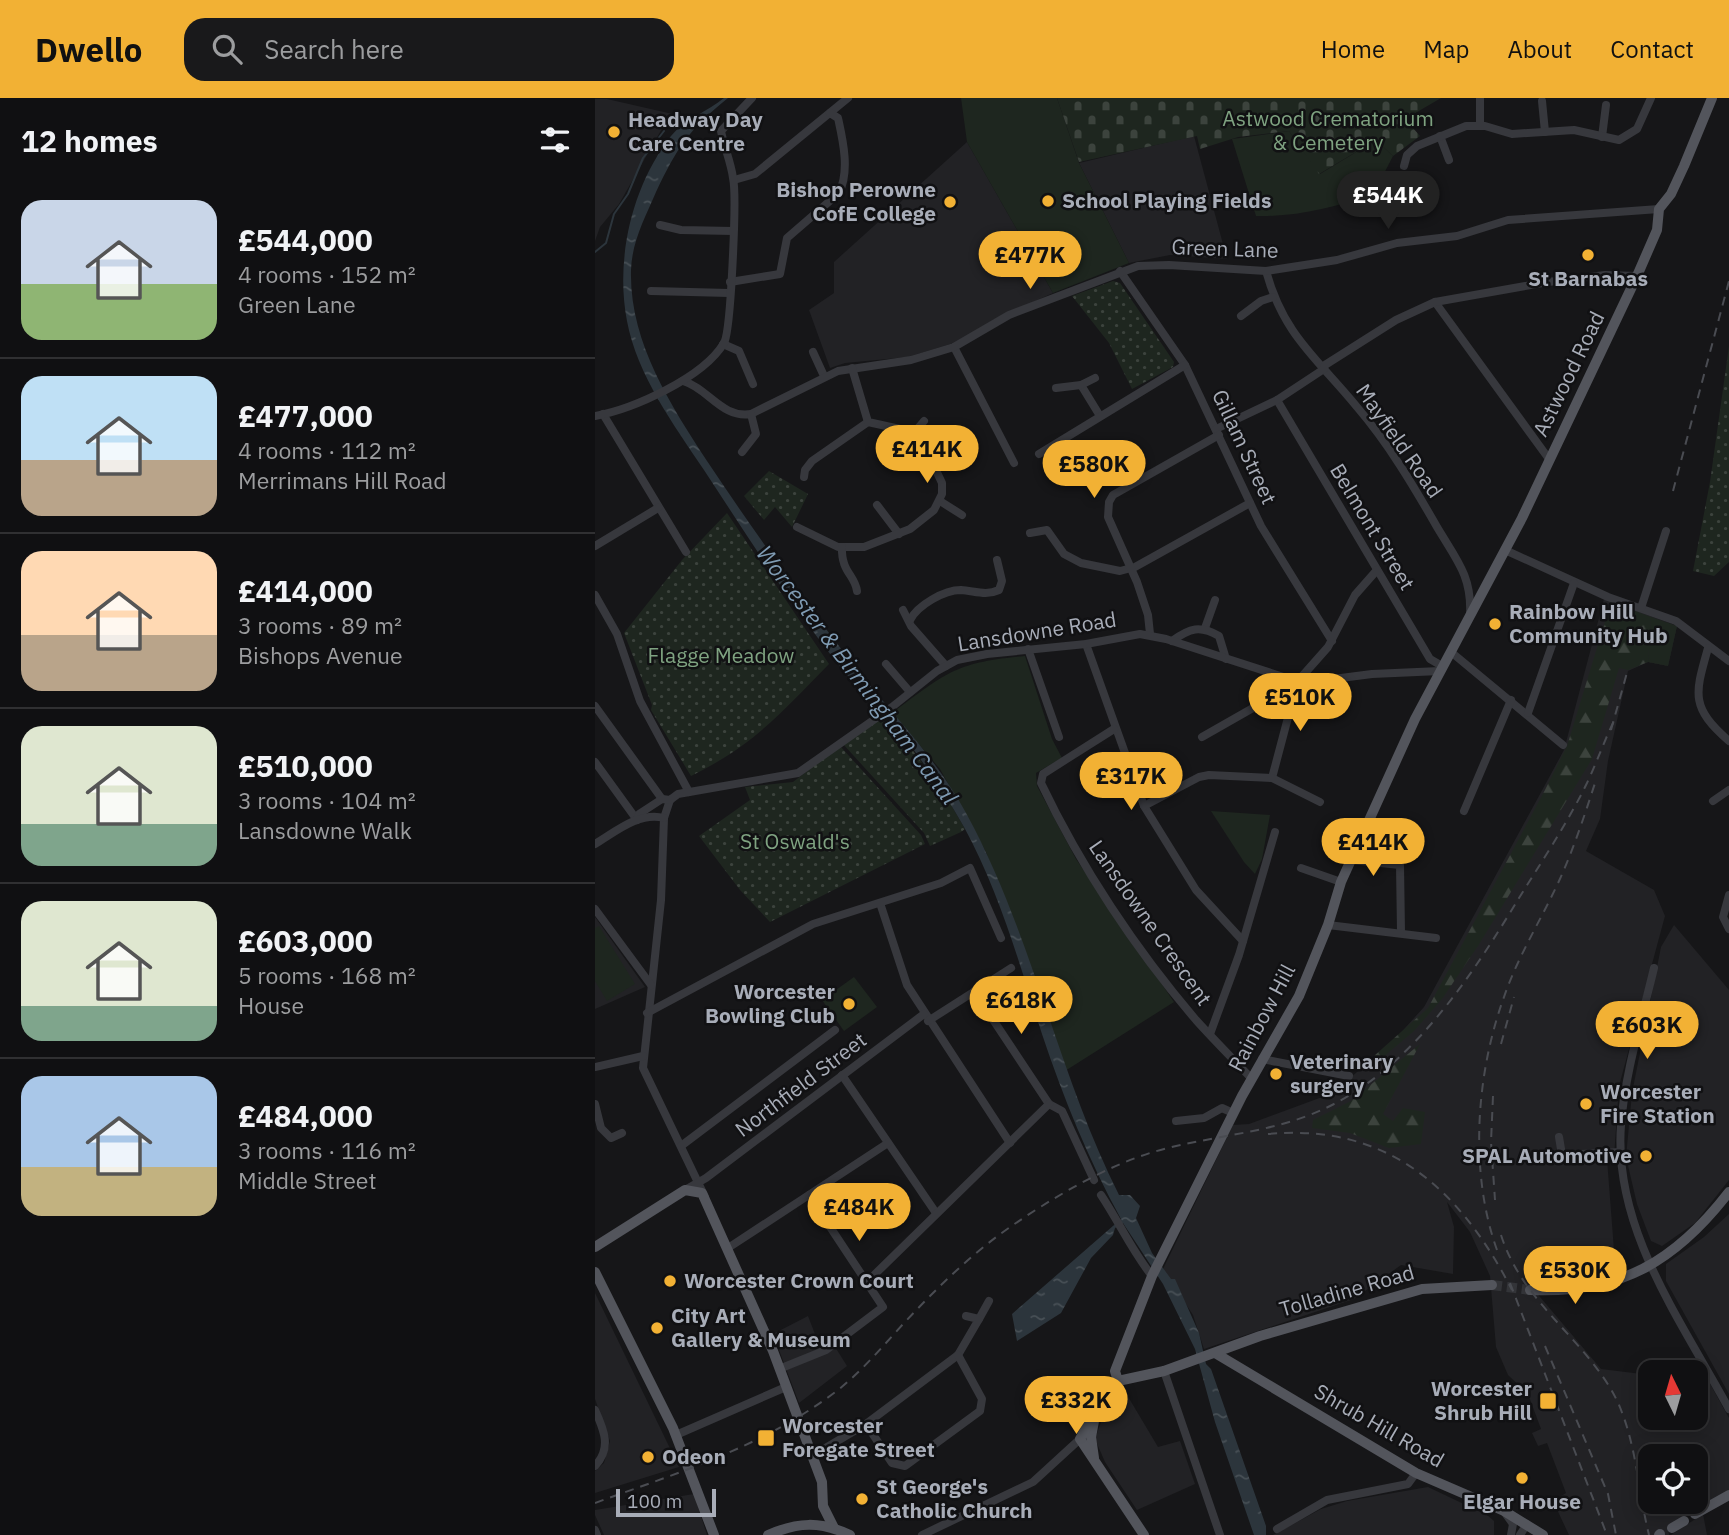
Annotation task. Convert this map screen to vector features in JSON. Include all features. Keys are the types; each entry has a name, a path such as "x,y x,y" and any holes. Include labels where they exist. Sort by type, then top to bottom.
{"main road":[{"name":"Astwood Road","path":"1504,551 1637,276 1657,230 1659,209 1671,194 1712,98"},
{"name":"Rainbow Hill","path":"1118,1381 1115,1371 1153,1274 1251,1079 1299,996 1328,925 1341,882 1415,719 1504,551"},
{"path":"595,1247 685,1190 697,1190 705,1199 753,1301 823,1482 823,1506 844,1532"},
{"path":"1530,1290 1582,1290 1614,1282 1652,1265 1699,1229 1729,1192"},
{"path":"595,1272 676,1435 714,1535"},
{"name":"Tolladine Road","path":"1118,1381 1164,1371 1260,1336 1427,1288 1492,1285"},
{"name":"Shrub Hill Road","path":"1212,1354 1416,1473 1504,1511 1543,1535"},
{"path":"1118,1381 1110,1387 1080,1439 1144,1535"},
{"path":"1095,1462 1091,1437 1096,1411"},
{"path":"1708,1507 1729,1496"},
{"path":"1672,1528 1684,1521"},
{"path":"768,1535 800,1524 844,1532"}],"street":[{"path":"686,552 599,415 634,405 683,381 723,344 728,330 734,180 720,131 752,98"},
{"path":"734,180 755,174 848,98"},
{"path":"1480,126 1481,98"},
{"path":"1404,166 1411,150 1466,126 1480,126 1506,134 1574,130 1619,140 1633,134 1651,98"},
{"path":"1542,100 1545,132"},
{"path":"1602,137 1606,105"},
{"path":"730,282 780,274 787,238 839,193 843,185 844,153 838,118 830,113"},
{"path":"1440,136 1449,160"},
{"name":"Green Lane","path":"751,414 824,376 852,368 911,360 954,346 1009,315 1120,271 1149,264 1266,271 1337,260 1397,243 1457,236 1508,220 1659,209"},
{"path":"660,225 681,230 733,231"},
{"name":"Gillam Street","path":"1120,271 1185,365 1250,503 1289,576 1332,641"},
{"name":"Mayfield Road","path":"1266,271 1273,297 1289,328 1366,418 1425,505 1470,587 1469,617"},
{"path":"1150,634 1149,615 1108,517 1109,502 1114,495 1217,432 1277,400 1396,320 1435,302 1548,282 1605,275 1637,276"},
{"path":"651,291 729,293"},
{"path":"1241,316 1261,300 1273,297"},
{"path":"1435,302 1549,459"},
{"path":"723,344 739,351 753,384"},
{"path":"954,346 1014,463"},
{"path":"813,352 824,376"},
{"path":"1039,454 1185,365"},
{"path":"852,368 868,422"},
{"path":"1056,388 1081,385 1095,378"},
{"path":"683,381 691,383 726,410 741,415 751,414 756,434 742,452"},
{"path":"1081,385 1100,416"},
{"name":"Belmont Street","path":"1277,400 1430,659 1441,669"},
{"path":"914,433 924,421"},
{"path":"797,527 842,547 864,547 899,534 922,521 940,501 942,483 924,445 914,433 868,422 812,461 805,470 804,477"},
{"path":"940,501 962,516"},
{"path":"1030,533 1047,530 1064,554 1081,563 1120,571 1131,569 1250,503"},
{"path":"877,505 899,534"},
{"path":"595,545 658,508"},
{"path":"1641,608 1665,531"},
{"path":"842,547 845,572 856,585 857,591"},
{"path":"1504,551 1574,583 1676,621 1707,648 1728,659"},
{"path":"910,621 928,603 946,593 961,590 992,593 999,590 1006,582 997,560"},
{"path":"1202,737 1291,684 1332,641 1355,595 1377,570"},
{"path":"1528,713 1574,583"},
{"path":"595,595 617,634 640,701 689,792"},
{"path":"1205,628 1215,600"},
{"path":"903,610 946,666"},
{"path":"1173,641 1187,630 1205,628 1219,636 1226,659"},
{"name":"Lansdowne Road","path":"637,820 639,814 666,799 689,792 798,773 946,666 968,657 1150,634 1291,684 1441,669"},
{"path":"1086,644 1114,729 1144,806 1196,890 1243,941"},
{"path":"1707,648 1697,698 1709,723 1729,741"},
{"path":"1028,649 1059,737"},
{"path":"1451,652 1528,713 1563,745"},
{"path":"886,664 910,692"},
{"path":"1272,778 1290,710 1291,684"},
{"path":"1464,811 1511,700"},
{"path":"595,706 666,799 661,900 643,1056 647,1078 705,1199"},
{"name":"Lansdowne Crescent","path":"1114,729 1043,774 1041,783 1078,852 1137,943 1197,1021 1251,1079"},
{"path":"595,762 637,820"},
{"path":"1144,806 1199,777 1272,778 1320,802"},
{"path":"1713,801 1729,790"},
{"name":"Lansdowne Road","path":"595,844 637,820 652,815 664,818"},
{"path":"1210,1034 1243,941 1275,832"},
{"path":"1351,860 1400,865 1401,932"},
{"path":"647,1013 813,924 941,883 970,868 1001,938"},
{"path":"1301,868 1341,882"},
{"path":"1729,895 1723,917 1729,929"},
{"path":"880,903 907,985 1010,1143"},
{"path":"595,909 651,985"},
{"path":"1328,925 1436,938"},
{"path":"639,967 653,968"},
{"name":"Northfield Street","path":"685,1190 926,1017 1011,968"},
{"path":"1654,968 1625,1091 1620,1152 1627,1206 1652,1265 1729,1409"},
{"path":"974,991 1049,1104 1062,1111 1094,1180"},
{"path":"681,1146 835,1030"},
{"path":"595,1067 643,1056"},
{"path":"1262,1059 1349,1076"},
{"path":"842,1075 936,1213"},
{"path":"595,1104 605,1134 611,1138 622,1133"},
{"path":"868,1281 1049,1104"},
{"path":"1176,1121 1204,1118 1222,1108 1233,1114"},
{"path":"1559,1137 1562,1155 1620,1152"},
{"path":"728,1248 888,1143"},
{"path":"779,1369 826,1350 883,1307 809,1195"},
{"path":"1101,1195 1125,1231 1137,1258 1153,1274"},
{"path":"812,1456 866,1424 958,1354 989,1301"},
{"path":"966,1316 979,1319"},
{"path":"866,1424 892,1463 905,1466 980,1411 982,1399 958,1354"},
{"path":"1164,1371 1220,1535"},
{"path":"676,1435 786,1387"},
{"path":"595,1410 606,1444 602,1458 595,1466"},
{"path":"929,1533 1033,1482 1045,1474 1080,1439"},
{"path":"1277,1529 1327,1500 1408,1484 1416,1473"},
{"path":"1504,1511 1513,1524 1511,1535"},
{"path":"1520,1535 1530,1529"},
{"path":"844,1532 857,1535"}],"shaded area":[{"path":"595,99 607,99 677,115 671,129 664,125 619,204 600,227 595,241"},
{"path":"1194,136 1227,259 1170,255 1129,263 1079,163"},
{"name":"Bishop Perowne CofE College","path":"967,142 1053,293 993,320 957,342 908,357 845,363 830,368 809,310 834,293 834,262"},
{"path":"1604,599 1677,626 1668,666 1648,662 1628,671 1608,761 1600,819 1586,851 1654,890 1665,916 1619,1086 1614,1157 1607,1159 1616,1276 1572,1285 1567,1282 1529,1284 1601,1369 1638,1374 1638,1430 1708,1430 1708,1380 1729,1418 1729,1493 1708,1504 1708,1444 1638,1444 1638,1514 1690,1514 1668,1526 1669,1535 1569,1535 1553,1501 1566,1493 1547,1443 1538,1446 1532,1433 1541,1429 1528,1394 1508,1375 1496,1347 1490,1276 1470,1232 1447,1202 1454,1227 1453,1274 1401,1265 1354,1299 1204,1349 1193,1315 1163,1269 1233,1125 1249,1124 1333,1093 1397,1037 1424,1007 1564,750"},
{"path":"595,917 645,987 595,1009"},
{"path":"1674,925 1729,990 1729,1180 1695,1223 1662,1246 1651,1241 1637,1204 1626,1157 1632,1093 1661,947"},
{"path":"1729,1214 1729,1394 1666,1281 1666,1264 1704,1237"},
{"path":"595,1293 679,1467 595,1493 595,1471 604,1463 610,1441 595,1399"},
{"path":"808,1316 820,1347 832,1342 847,1366 799,1403 773,1334"},
{"path":"1127,1395 1158,1447 1180,1441 1195,1484 1137,1510 1105,1462 1095,1439 1102,1419"},
{"path":"1428,1487 1487,1515 1494,1521 1494,1535 1273,1535 1321,1509 1347,1501"},
{"path":"694,1494 707,1535 604,1535 595,1515 595,1510"},
{"path":"1703,1514 1707,1535 1671,1535"}],"green space":[{"name":"School Playing Fields","path":"961,98 1057,98 1079,163 1129,263 1053,293 967,142"},
{"name":"Astwood Crematorium & Cemetery","path":"1057,98 1441,98 1405,119 1420,136 1393,156 1376,140 1319,174 1289,131 1238,137 1200,149 1197,136 1079,162"},
{"path":"1289,131 1320,174 1376,140 1393,156 1373,195 1301,213 1256,216 1232,139"},
{"path":"1113,281 1120,283 1174,362 1173,367 1132,389 1109,343 1072,296"},
{"path":"1729,346 1729,562 1714,576 1693,571 1710,482"},
{"path":"769,471 808,494 792,527 775,507 764,520 744,496"},
{"name":"Flagge Meadow","path":"727,513 829,664 750,740 691,776 651,710 652,705 624,633 682,560"},
{"path":"1611,602 1651,617 1648,662 1628,670 1619,668 1592,759 1478,946 1442,999 1414,1031 1375,1064 1374,1056 1428,1008 1545,790 1567,746"},
{"path":"1651,617 1677,626 1668,666 1648,662"},
{"path":"1025,656 1052,739 1062,758 1036,773 1037,786 1076,859 1174,1002 1065,1071 986,852 940,769 892,713 953,671 1002,658"},
{"path":"886,714 944,793 965,829 961,832 930,846 924,833 843,744"},
{"name":"St Oswald's","path":"840,746 921,835 925,844 770,922 740,890 699,836 750,800 745,787 793,782"},
{"path":"1211,811 1270,815 1262,859 1255,874 1244,862"},
{"path":"599,926 635,984 607,1001 595,981 595,928"},
{"name":"Worcester Bowling Club","path":"854,977 877,1007 844,1031 822,1000"},
{"path":"1420,1044 1383,1114 1393,1121 1403,1108 1425,1112 1421,1144 1389,1148 1350,1133 1312,1128 1313,1120 1351,1101"}],"water":[{"name":"Worcester & Birmingham Canal","path":"724,98 728,98 703,120 678,151 656,192 636,239 631,270 632,296 644,347 679,417 743,515 859,672 930,758 966,813 1009,906 1097,1148 1119,1195 1130,1195 1140,1206 1136,1218 1152,1253 1171,1279 1175,1279 1199,1333 1206,1364 1211,1369 1266,1526 1266,1535 1254,1535 1215,1422 1195,1349 1163,1284 1123,1223 1115,1228 1113,1235 1091,1258 1061,1313 1017,1341 1012,1314 1121,1219 1087,1152 1068,1105 998,903 964,827 897,728 841,668 787,595 669,417 639,361 627,321 623,273 625,248 637,200 657,156 671,136"}],"waterway":[{"path":"595,252 606,243 614,214 628,194 643,158 664,131"}],"tunnel":[{"path":"1492,1285 1530,1290"}],"railway":[{"path":"1673,491 1729,281"},
{"path":"1611,730 1628,669"},
{"path":"595,1503 721,1456 810,1410 856,1374 930,1296 983,1247 1029,1214 1079,1184 1150,1153 1268,1128 1307,1116 1342,1100 1374,1079 1430,1025 1478,962 1572,812 1614,721"},
{"path":"1497,1250 1482,1188 1480,1156 1479,1123 1487,1058 1510,982 1564,869 1596,780"},
{"path":"1501,1044 1514,997"},
{"path":"1493,1096 1491,1142 1495,1200"},
{"path":"1268,1134 1311,1133 1349,1140 1384,1152 1415,1170 1444,1193 1469,1221 1512,1290"},
{"path":"1501,1235 1522,1278 1581,1348 1618,1403 1630,1439 1649,1535"},
{"path":"1510,1283 1607,1535"},
{"path":"1545,1346 1608,1494 1616,1535"}],"place":[{"name":"Headway Day Care Centre","path":"614,132"},
{"name":"School Playing Fields","path":"1048,201"},
{"name":"Bishop Perowne CofE College","path":"950,202"},
{"name":"St Barnabas","path":"1588,255"},
{"name":"Rainbow Hill Community Hub","path":"1495,624"},
{"name":"Worcester Bowling Club","path":"849,1004"},
{"name":"Veterinary surgery","path":"1276,1074"},
{"name":"Worcester Fire Station","path":"1586,1104"},
{"name":"SPAL Automotive","path":"1646,1156"},
{"name":"Worcester Crown Court","path":"670,1281"},
{"name":"City Art Gallery & Museum","path":"657,1328"},
{"name":"Worcester Shrub Hill","path":"1548,1401"},
{"name":"Worcester Foregate Street","path":"766,1438"},
{"name":"Odeon","path":"648,1457"},
{"name":"Elgar House","path":"1522,1478"},
{"name":"St George's Catholic Church","path":"862,1499"}]}
